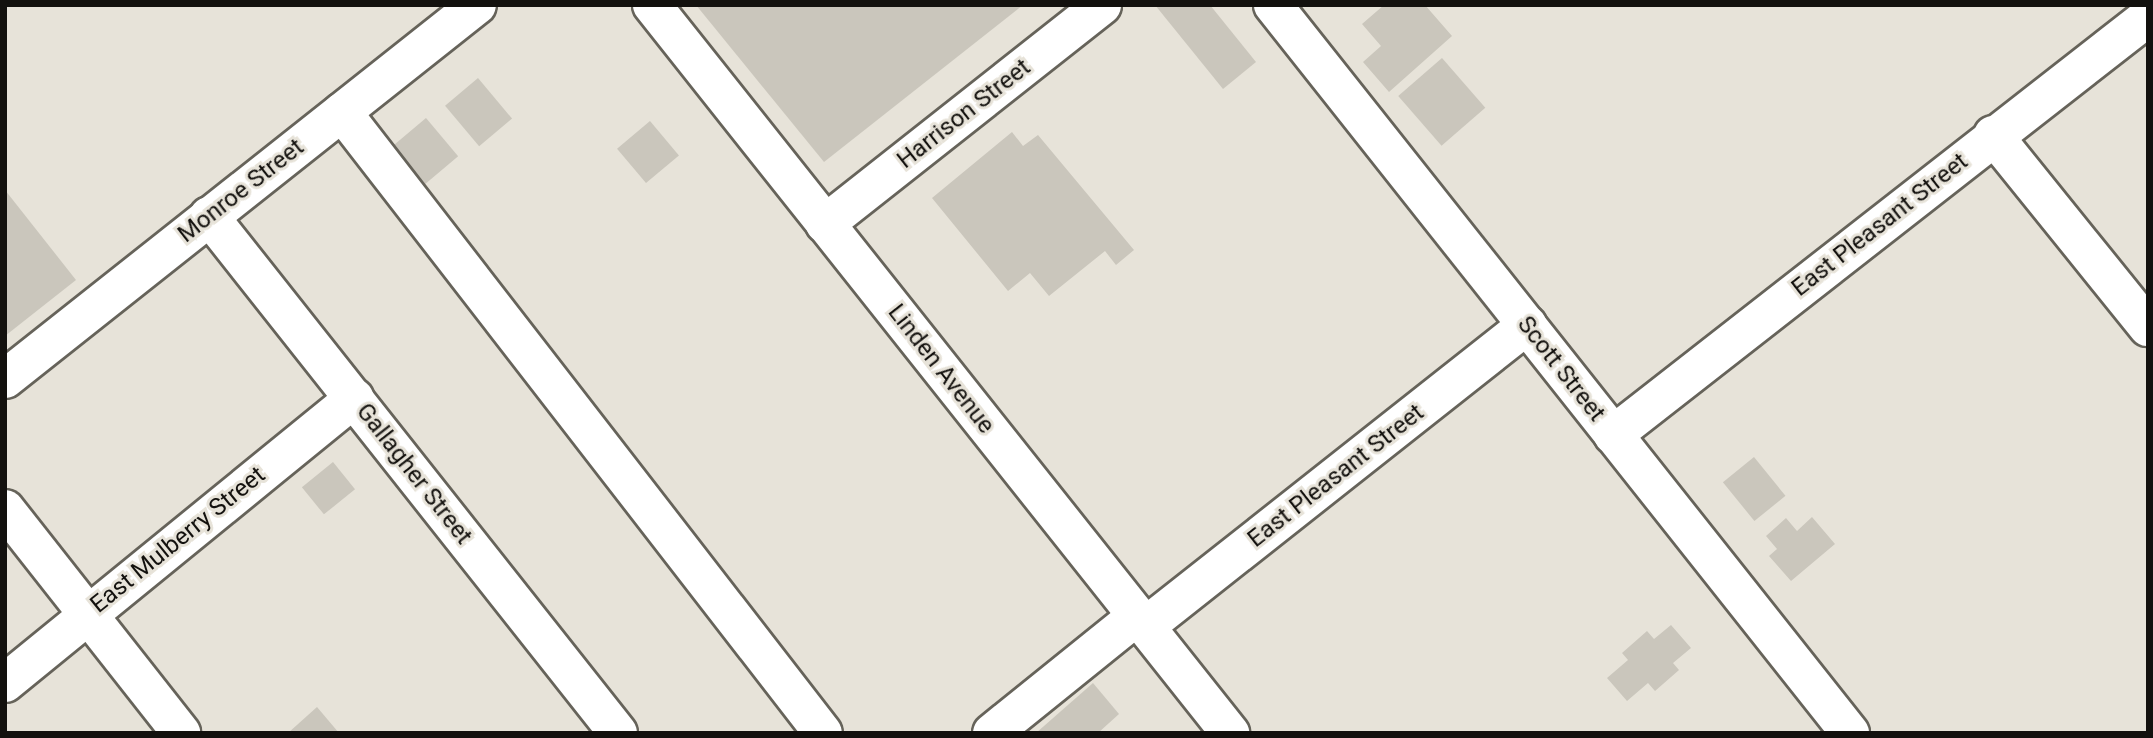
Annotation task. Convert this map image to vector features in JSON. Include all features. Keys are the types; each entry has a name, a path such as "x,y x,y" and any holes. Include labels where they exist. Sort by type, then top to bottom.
{"street":[{"name":"Monroe Street","path":"5,379 477,5"},
{"name":"Linden Avenue","path":"652,5 1230,733"},
{"name":"Harrison Street","path":"825,224 1102,5"},
{"name":"Scott Street","path":"1273,5 1850,733"},
{"name":"East Pleasant Street","path":"1613,435 1993,135 2148,17"},
{"path":"342,112 823,733"},
{"path":"1993,135 2148,327"},
{"name":"Gallagher Street","path":"209,216 618,733"},
{"name":"East Pleasant Street","path":"992,733 1527,326"},
{"name":"East Mulberry Street","path":"5,683 73,630 87,613 354,398"},
{"path":"5,509 181,733"}],"building":[{"path":"696,5 1023,5 824,162"},
{"path":"1155,5 1210,5 1256,62 1223,89"},
{"path":"1384,5 1425,5 1452,36 1389,92 1363,62 1381,46 1362,24"},
{"path":"1442,58 1485,108 1442,146 1398,96"},
{"path":"478,78 512,119 479,146 445,106"},
{"path":"426,118 458,156 425,184 393,146"},
{"path":"650,121 679,155 646,183 617,149"},
{"path":"1012,132 1023,146 1038,135 1134,250 1116,265 1105,251 1049,296 1030,273 1008,291 932,198"},
{"path":"5,190 76,280 5,336"},
{"path":"1754,457 1785,496 1754,521 1723,482"},
{"path":"333,462 355,489 324,514 302,487"},
{"path":"1812,517 1835,544 1791,581 1769,556 1777,549 1766,536 1786,518 1797,531"},
{"path":"1671,625 1691,648 1673,663 1679,670 1655,691 1648,683 1627,701 1607,678 1628,660 1622,653 1647,631 1654,639"},
{"path":"1093,683 1119,714 1098,733 1036,733"},
{"path":"317,707 339,733 288,733"}]}
